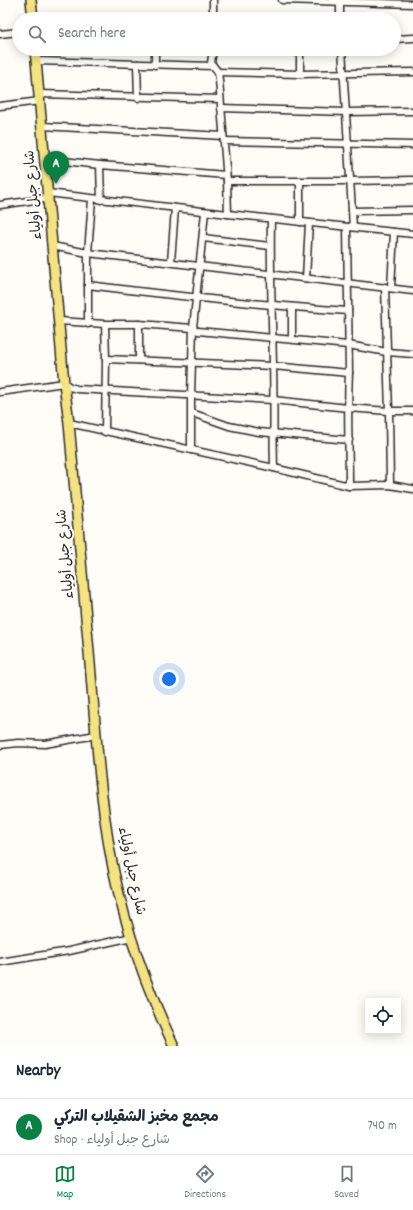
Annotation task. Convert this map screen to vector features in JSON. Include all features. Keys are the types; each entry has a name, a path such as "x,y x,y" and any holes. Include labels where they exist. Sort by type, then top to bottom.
{"highway":[{"path":"32,0 33,12"},
{"name":"شارع جبل أولياء","path":"36,56 102,798 115,878 132,938 148,986 174,1046"}],"street":[{"path":"213,0 213,12"},
{"path":"282,0 413,4"},
{"path":"340,1 340,12"},
{"path":"0,34 12,33"},
{"path":"401,39 413,38"},
{"path":"155,56 155,65"},
{"path":"212,56 211,61 218,72 227,178 228,214"},
{"path":"300,56 300,74"},
{"path":"342,56 352,211 347,283 349,486"},
{"path":"36,61 213,66"},
{"path":"137,64 138,98"},
{"path":"218,72 300,74 413,72"},
{"path":"0,106 40,98 220,99"},
{"path":"221,108 346,112 413,111"},
{"path":"42,126 223,139 413,145"},
{"path":"45,159 227,178 300,181 413,180"},
{"path":"100,165 101,200"},
{"path":"300,181 300,222"},
{"path":"0,205 48,196 92,199 413,234"},
{"path":"88,324 88,253 92,199"},
{"path":"171,262 176,208"},
{"path":"352,211 413,210"},
{"path":"191,450 193,328 205,212"},
{"path":"271,219 270,246 274,468"},
{"path":"306,278 309,223"},
{"path":"390,485 387,352 388,288 394,232"},
{"path":"202,238 270,246"},
{"path":"52,246 88,253 413,291"},
{"path":"88,285 272,306 348,311"},
{"path":"292,307 292,339"},
{"path":"59,321 88,324 139,324 193,328 198,331 292,339 348,345 387,352 413,354"},
{"path":"105,324 105,432"},
{"path":"139,324 139,360"},
{"path":"106,359 273,366 349,373"},
{"path":"0,392 64,383 77,389 273,400 348,408 413,411"},
{"path":"192,412 229,426 259,432 273,432 349,440"},
{"path":"69,423 349,486 390,485 413,489"},
{"path":"0,745 18,743 45,744 96,735"},
{"path":"0,962 69,951 132,938"}],"place":[{"name":"مجمع مخبز الشقيلاب التركي","path":"56,184"}]}
